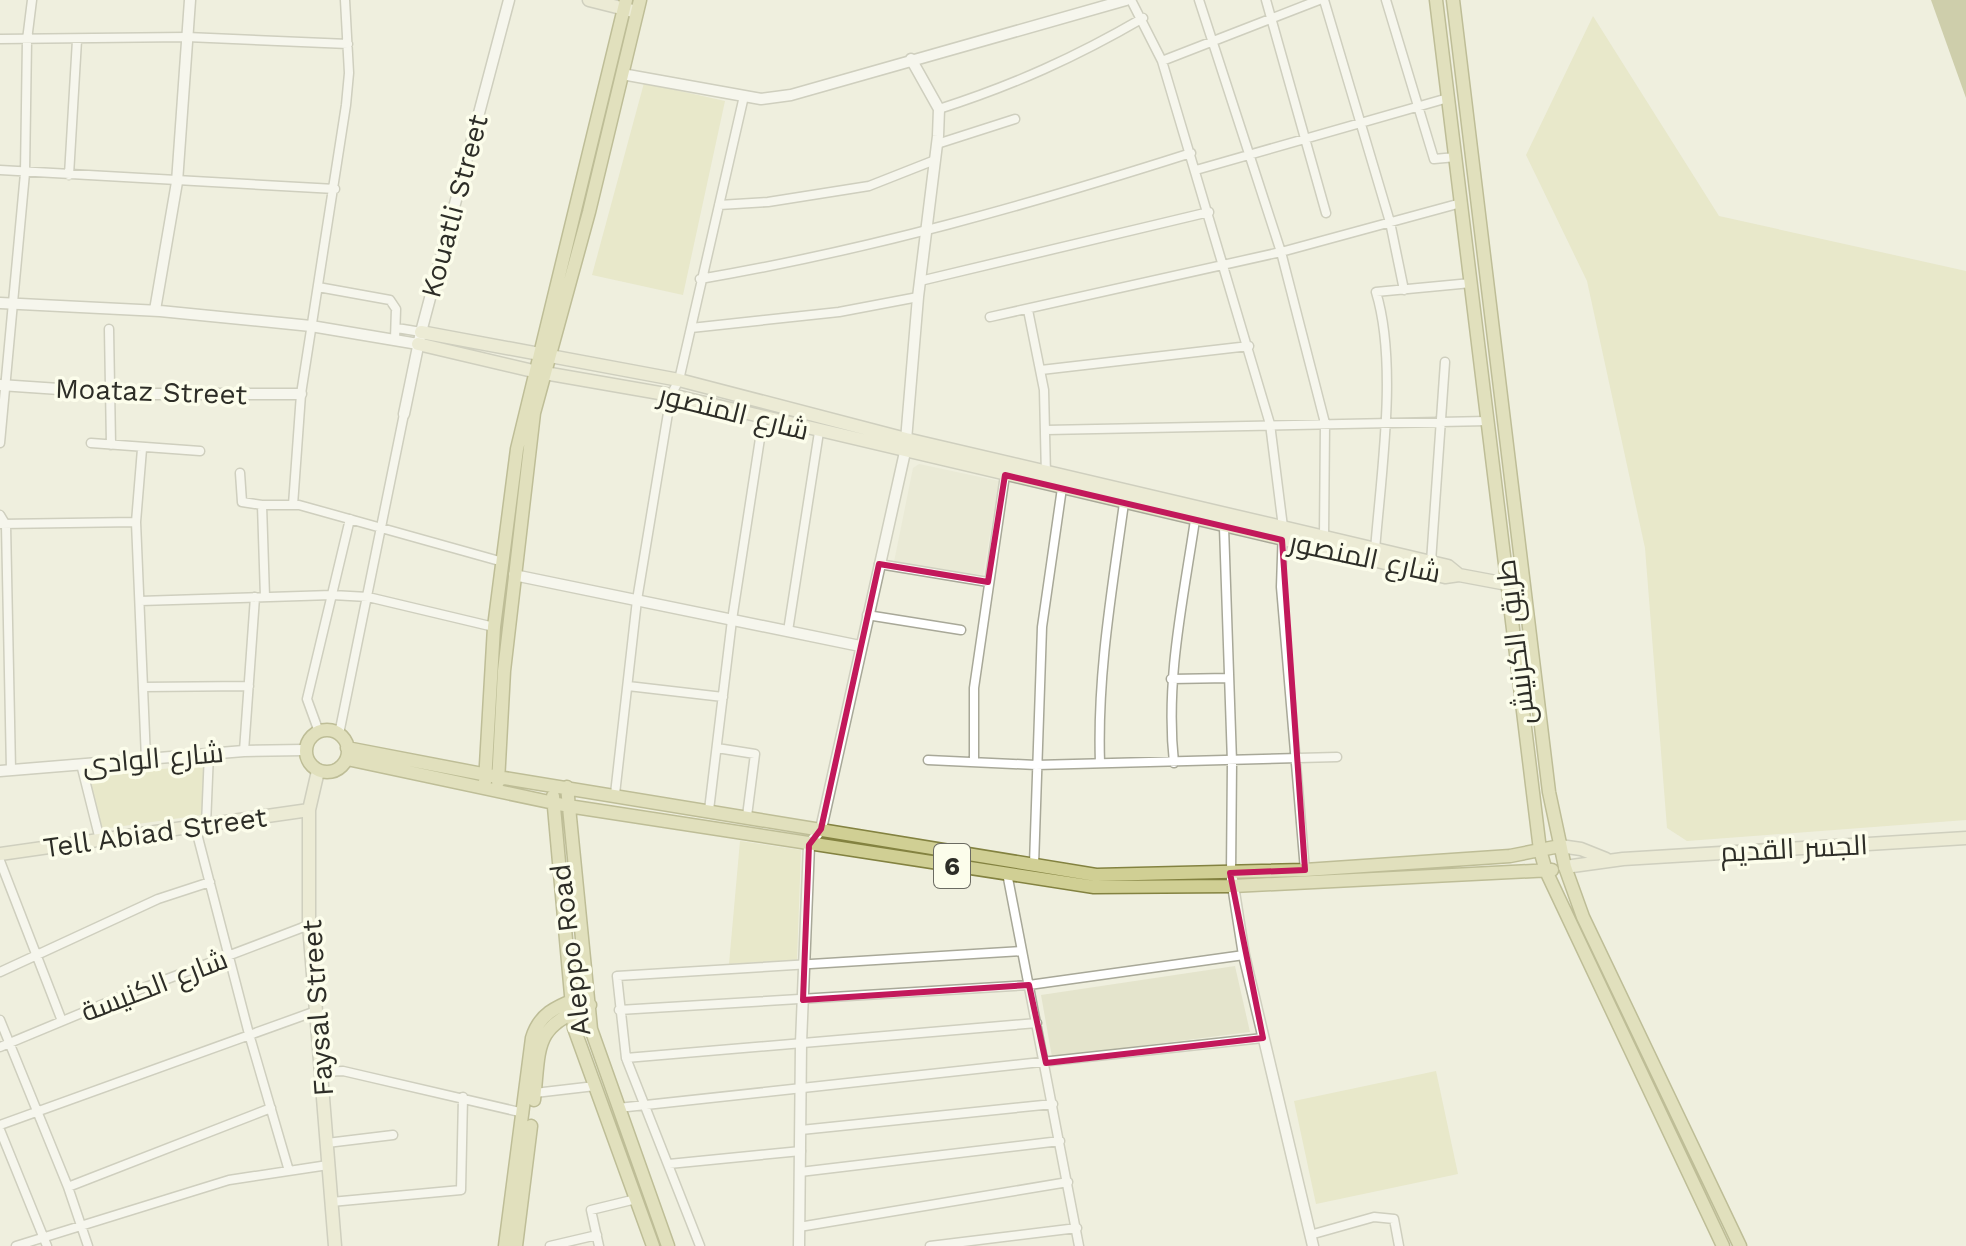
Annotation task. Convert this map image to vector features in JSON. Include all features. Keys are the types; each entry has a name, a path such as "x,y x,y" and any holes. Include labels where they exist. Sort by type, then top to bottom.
{"main road":[{"path":"589,0 632,5"},
{"name":"طريق الكرنيش","path":"1436,0 1540,850 1546,871 1723,1246"},
{"name":"طريق الكرنيش","path":"1453,0 1532,661 1549,792 1560,846 1583,917 1740,1246"},
{"path":"543,356 622,74 632,5"},
{"path":"491,782 494,627 517,449 632,5"},
{"name":"شارع المنصور","path":"419,338 679,380 1005,475 1224,527 1324,537 1445,577 1459,575 1523,587"},
{"name":"شارع المنصور","path":"419,338 539,372 671,395 819,432 1046,470 1282,534 1374,555 1448,566 1459,575"},
{"path":"491,782 539,372"},
{"path":"1517,661 1532,661"},
{"path":"332,730 339,734 347,753 335,771 318,771 307,759 305,750 312,736 332,730"},
{"name":"6","path":"347,753 491,782 568,806 1094,887 1546,871 1565,867"},
{"name":"Faysal Street","path":"318,771 309,810 309,925 335,1246"},
{"name":"6","path":"491,782 553,785 615,794 1096,875 1232,880 1305,870 1510,856 1560,846"},
{"name":"Aleppo Road","path":"553,785 576,1037 653,1246"},
{"name":"Aleppo Road","path":"567,787 589,1000 598,1053 668,1246"},
{"name":"Tell Abiad Street","path":"0,854 309,810"},
{"name":"الجسر القديم","path":"1565,867 1609,860 1966,838"},
{"path":"1560,846 1581,849 1609,860"},
{"path":"505,1246 536,1024 552,1010 589,1000"},
{"path":"516,1246 544,1033 571,1007"}],"street":[{"path":"0,443 25,173 27,40 32,0"},
{"path":"155,310 177,182 190,0"},
{"path":"293,505 301,394 346,105 348,44 345,0"},
{"name":"Kouatli Street","path":"404,414 419,338 509,0"},
{"path":"622,74 744,96 791,95 1129,0 1143,18 1162,61 1270,424 1282,534 1281,587 1305,870"},
{"path":"1199,0 1281,252 1325,423 1324,537"},
{"path":"1266,0 1326,213"},
{"path":"1162,61 1321,0 1362,123 1390,222 1404,290"},
{"path":"1386,0 1434,159 1456,157"},
{"path":"939,109 1071,60 1143,18"},
{"path":"0,39 187,37 348,44"},
{"path":"69,175 77,40"},
{"path":"798,1246 801,1043 809,845 821,829 906,446 918,297 937,144 939,109 911,59"},
{"path":"615,794 637,600 671,395 679,380 744,96"},
{"path":"1196,170 1448,98"},
{"path":"937,144 1015,119"},
{"path":"700,279 794,263 1008,211 1191,153"},
{"path":"719,205 768,202 869,186 935,160"},
{"path":"0,170 335,189"},
{"path":"990,317 1281,252 1461,203"},
{"path":"920,281 1209,212"},
{"path":"1374,555 1384,423 1385,322 1376,292 1471,283"},
{"path":"318,287 386,298 396,309 396,333"},
{"path":"691,328 839,312 918,297"},
{"name":"شارع المنصور","path":"0,303 155,310 396,333 419,338"},
{"path":"1028,310 1041,370 1046,485"},
{"path":"109,329 111,445"},
{"path":"1041,370 1249,346"},
{"path":"1431,562 1445,362"},
{"name":"Moataz Street","path":"3,385 110,392 301,394"},
{"path":"339,734 404,414"},
{"path":"709,810 732,620 763,419"},
{"path":"1046,430 1488,421"},
{"path":"788,631 819,432"},
{"path":"91,443 200,451"},
{"path":"142,449 136,522 146,759"},
{"path":"240,473 242,502 293,505 503,562"},
{"path":"974,762 974,688 1005,475"},
{"path":"1034,865 1042,627 1062,488"},
{"path":"1100,763 1098,701 1102,656 1124,503"},
{"path":"244,751 260,597 262,505"},
{"path":"0,515 3,524 5,771"},
{"path":"319,732 307,699 350,519"},
{"path":"1174,763 1169,708 1171,679 1195,520"},
{"path":"3,524 136,522"},
{"path":"1224,527 1232,762 1232,880 1244,955 1312,1240 1374,1217 1394,1219 1399,1246"},
{"path":"879,564 988,582"},
{"path":"514,575 860,646"},
{"path":"140,601 332,595 368,597 494,627"},
{"path":"867,615 961,630"},
{"path":"1171,679 1229,678"},
{"path":"143,687 249,686"},
{"path":"628,686 723,697"},
{"path":"717,748 755,754 747,816"},
{"name":"شارع الوادى","path":"5,771 209,753 305,750"},
{"path":"209,753 201,825 210,882 249,1034 289,1171"},
{"path":"928,760 1036,765 1337,757"},
{"path":"81,764 100,840"},
{"path":"0,861 62,1021"},
{"path":"1013,861 1006,875 1046,1063 1079,1246"},
{"path":"0,972 158,899 210,882"},
{"name":"شارع الكنيسة","path":"4,1045 309,925"},
{"path":"700,1246 626,1058 617,976 1022,951"},
{"path":"619,1010 1029,985 1244,955"},
{"path":"45,1242 0,1128 36,1111 316,1011"},
{"path":"0,1020 4,1045 68,1187 88,1246"},
{"path":"626,1058 1037,1023"},
{"path":"618,1108 1263,1038"},
{"path":"322,1072 343,1071 524,1113"},
{"path":"535,1093 595,1086"},
{"path":"331,1202 461,1190 463,1097"},
{"path":"801,1130 1053,1104"},
{"path":"68,1187 271,1108"},
{"path":"327,1143 393,1135"},
{"path":"800,1172 1060,1141"},
{"path":"669,1164 801,1151"},
{"path":"16,1246 45,1242 82,1225 229,1180 328,1165"},
{"path":"799,1227 1068,1182"},
{"path":"599,1246 591,1210 636,1199"},
{"path":"930,1246 1077,1228"},
{"path":"550,1246 597,1235"}],"highlighted area":[{"path":"1005,475 1282,540 1305,870 1230,873 1263,1038 1046,1063 1029,985 803,1000 809,845 821,829 879,564 988,582"}],"shaded area":[{"path":"1931,0 1966,0 1966,98"},
{"path":"919,464 999,481 983,575 894,562 913,468"},
{"path":"1235,966 1250,1032 1052,1057 1041,995"}],"green space":[{"path":"1593,16 1719,216 1966,271 1966,820 1687,841 1667,828 1645,548 1587,281 1526,155"},
{"path":"644,83 725,101 683,295 592,275"},
{"path":"204,765 202,815 102,829 89,776"},
{"path":"740,841 801,850 797,960 729,964"},
{"path":"1436,1071 1458,1174 1316,1204 1294,1101"}]}
